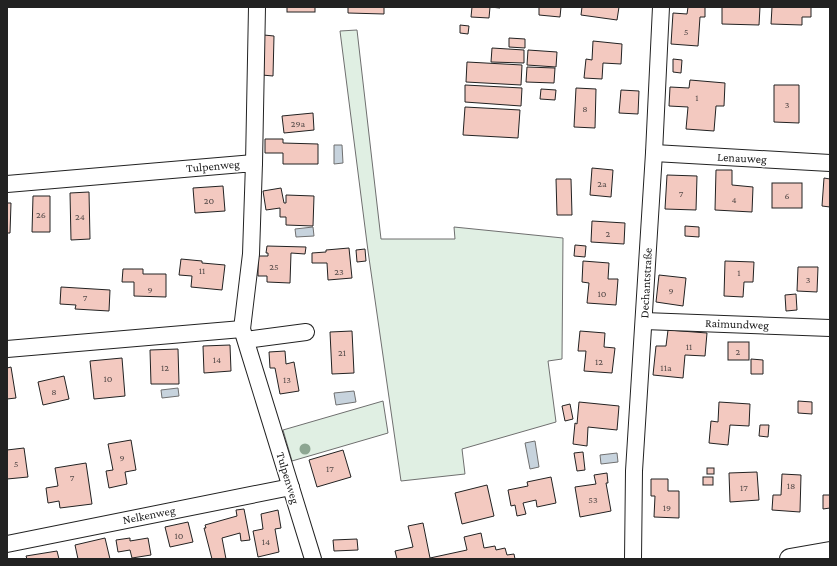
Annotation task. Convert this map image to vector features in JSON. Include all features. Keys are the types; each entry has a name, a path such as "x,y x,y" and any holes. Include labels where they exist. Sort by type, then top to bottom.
{"main road":[{"path":"790,559 830,552"}],"street":[{"path":"254,163 258,7"},
{"name":"Dechantstraße","path":"633,559 634,471 654,153 661,7"},
{"name":"Lenauweg","path":"654,153 830,162"},
{"name":"Tulpenweg","path":"7,184 254,163 251,254 244,334 313,559"},
{"name":"Raimundweg","path":"644,321 830,328"},
{"path":"7,349 244,334 306,332"},
{"name":"Nelkenweg","path":"7,544 291,487"}],"green space":[{"path":"357,30 381,239 455,239 454,227 563,238 562,359 548,361 556,422 462,449 465,474 401,481 368,251 340,31"},
{"path":"383,401 388,433 292,461 283,430"}],"shaded area":[{"path":"334,145 342,145 343,163 334,164"},
{"path":"313,227 314,236 296,237 295,229"},
{"path":"178,388 179,396 162,398 161,390"},
{"path":"354,391 356,402 336,405 334,393"},
{"path":"535,441 539,467 530,469 525,443"},
{"path":"617,453 618,462 601,464 600,455"}],"building":[{"path":"287,7 315,7 315,12 287,12"},
{"path":"348,7 384,7 384,14 348,13"},
{"path":"472,7 490,7 489,18 471,17"},
{"path":"539,7 561,7 560,17 539,15"},
{"path":"582,7 619,7 617,20 581,15"},
{"path":"688,7 705,7 705,17 700,17 698,46 671,44 673,13 687,14"},
{"path":"722,7 760,7 759,25 722,24"},
{"path":"772,7 811,7 811,17 802,17 802,25 771,24"},
{"path":"460,25 469,26 468,34 460,33"},
{"path":"264,35 274,36 273,76 262,75"},
{"path":"509,38 525,39 525,48 509,47"},
{"path":"593,41 622,44 621,64 603,63 602,79 584,78 586,59 592,60"},
{"path":"492,48 524,50 524,63 491,62"},
{"path":"528,50 557,52 556,67 527,65"},
{"path":"673,59 682,60 681,73 673,72"},
{"path":"467,62 522,65 521,85 466,82"},
{"path":"527,67 555,68 554,83 526,82"},
{"path":"690,80 725,83 724,106 716,106 714,131 686,129 688,107 669,106 670,87 689,88"},
{"path":"465,85 522,88 521,106 465,102"},
{"path":"774,85 799,85 799,123 774,122"},
{"path":"576,88 596,89 595,128 574,127"},
{"path":"541,89 556,90 555,100 540,99"},
{"path":"621,90 639,91 638,114 619,113"},
{"path":"465,107 520,110 518,138 463,135"},
{"path":"313,113 314,130 284,133 282,116"},
{"path":"265,139 283,139 283,143 318,144 318,164 283,164 283,153 265,153"},
{"path":"592,168 613,170 611,197 590,195"},
{"path":"716,170 732,170 732,185 753,187 752,212 715,210"},
{"path":"667,175 697,176 696,210 665,209"},
{"path":"824,178 830,179 830,207 822,206"},
{"path":"556,179 571,179 572,215 557,215"},
{"path":"772,183 802,183 802,208 772,208"},
{"path":"223,186 225,211 195,213 193,188"},
{"path":"281,188 284,203 286,203 286,195 314,196 313,226 286,225 286,217 280,217 280,208 266,210 263,191"},
{"path":"89,192 90,239 71,240 70,193"},
{"path":"33,196 50,196 50,232 32,232"},
{"path":"7,203 11,203 10,233 7,233"},
{"path":"592,221 625,223 624,244 591,242"},
{"path":"685,226 699,227 699,237 685,236"},
{"path":"575,245 586,246 585,257 574,256"},
{"path":"267,246 306,247 305,254 291,253 290,283 267,282 267,276 258,276 258,256 268,256 268,253 266,253"},
{"path":"349,248 352,278 328,280 327,263 312,263 312,253"},
{"path":"365,249 366,261 357,262 356,250"},
{"path":"181,259 225,265 222,290 191,287 192,276 179,275"},
{"path":"583,261 609,263 608,279 618,279 616,305 587,303 589,283 582,282"},
{"path":"725,261 754,262 753,282 744,282 743,297 724,296"},
{"path":"798,267 818,267 817,292 797,291"},
{"path":"123,269 143,269 143,274 166,274 166,297 134,296 134,282 122,282"},
{"path":"659,275 686,278 683,306 656,302"},
{"path":"61,287 110,290 109,311 75,309 76,305 60,304"},
{"path":"796,294 797,310 786,311 785,295"},
{"path":"668,330 707,333 705,356 685,355 683,378 653,375 656,346 666,346"},
{"path":"352,331 354,373 332,374 330,332"},
{"path":"580,331 605,333 604,347 615,348 612,373 584,371 586,351 578,351"},
{"path":"728,342 749,342 749,360 728,360"},
{"path":"230,345 231,371 204,373 203,346"},
{"path":"178,349 179,384 151,384 150,350"},
{"path":"285,351 286,364 294,362 299,391 280,394 275,368 270,368 269,352"},
{"path":"122,358 125,396 94,399 90,361"},
{"path":"751,359 763,360 763,374 751,374"},
{"path":"11,367 16,398 7,399 7,368"},
{"path":"64,376 69,399 43,405 38,382"},
{"path":"798,401 812,402 812,414 798,413"},
{"path":"579,402 619,406 617,430 588,427 587,446 573,444"},
{"path":"719,402 750,404 749,426 730,425 728,445 709,443 711,421 718,422"},
{"path":"570,404 573,419 565,421 562,406"},
{"path":"760,425 769,425 768,437 759,436"},
{"path":"131,440 136,470 125,472 127,484 109,488 106,471 113,470 108,444"},
{"path":"24,448 28,477 7,479 7,450"},
{"path":"343,450 351,477 317,487 309,460"},
{"path":"583,452 585,470 577,471 574,453"},
{"path":"86,463 92,504 60,508 59,501 48,503 46,488 58,486 55,468"},
{"path":"707,468 714,468 714,474 707,474"},
{"path":"757,472 759,500 730,502 729,473"},
{"path":"607,473 608,483 606,483 611,511 580,517 575,487 596,484 594,475"},
{"path":"782,474 801,475 800,512 772,510 773,495 781,495"},
{"path":"551,477 556,503 537,507 536,500 523,503 526,514 517,516 515,505 511,506 508,490 528,486 527,482"},
{"path":"703,477 713,477 713,485 703,485"},
{"path":"651,479 668,479 668,491 679,491 679,518 654,517 655,496 651,496"},
{"path":"487,485 494,516 462,524 455,493"},
{"path":"823,495 830,495 830,508 823,509"},
{"path":"244,509 250,540 241,541 240,533 222,538 226,559 212,559 204,528 206,528 205,525 237,516 236,510"},
{"path":"278,510 281,528 275,529 279,552 258,557 253,531 263,529 261,514"},
{"path":"188,522 193,542 170,547 165,527"},
{"path":"423,523 430,558 467,550 464,537 481,533 484,548 495,546 496,550 505,548 507,555 514,554 515,559 397,559 395,551 413,547 408,526"},
{"path":"105,538 110,559 78,559 75,545"},
{"path":"130,538 130,541 148,538 151,555 132,558 130,550 118,552 116,540"},
{"path":"357,539 358,550 334,551 333,540"},
{"path":"57,551 59,559 27,559 26,556"}]}
